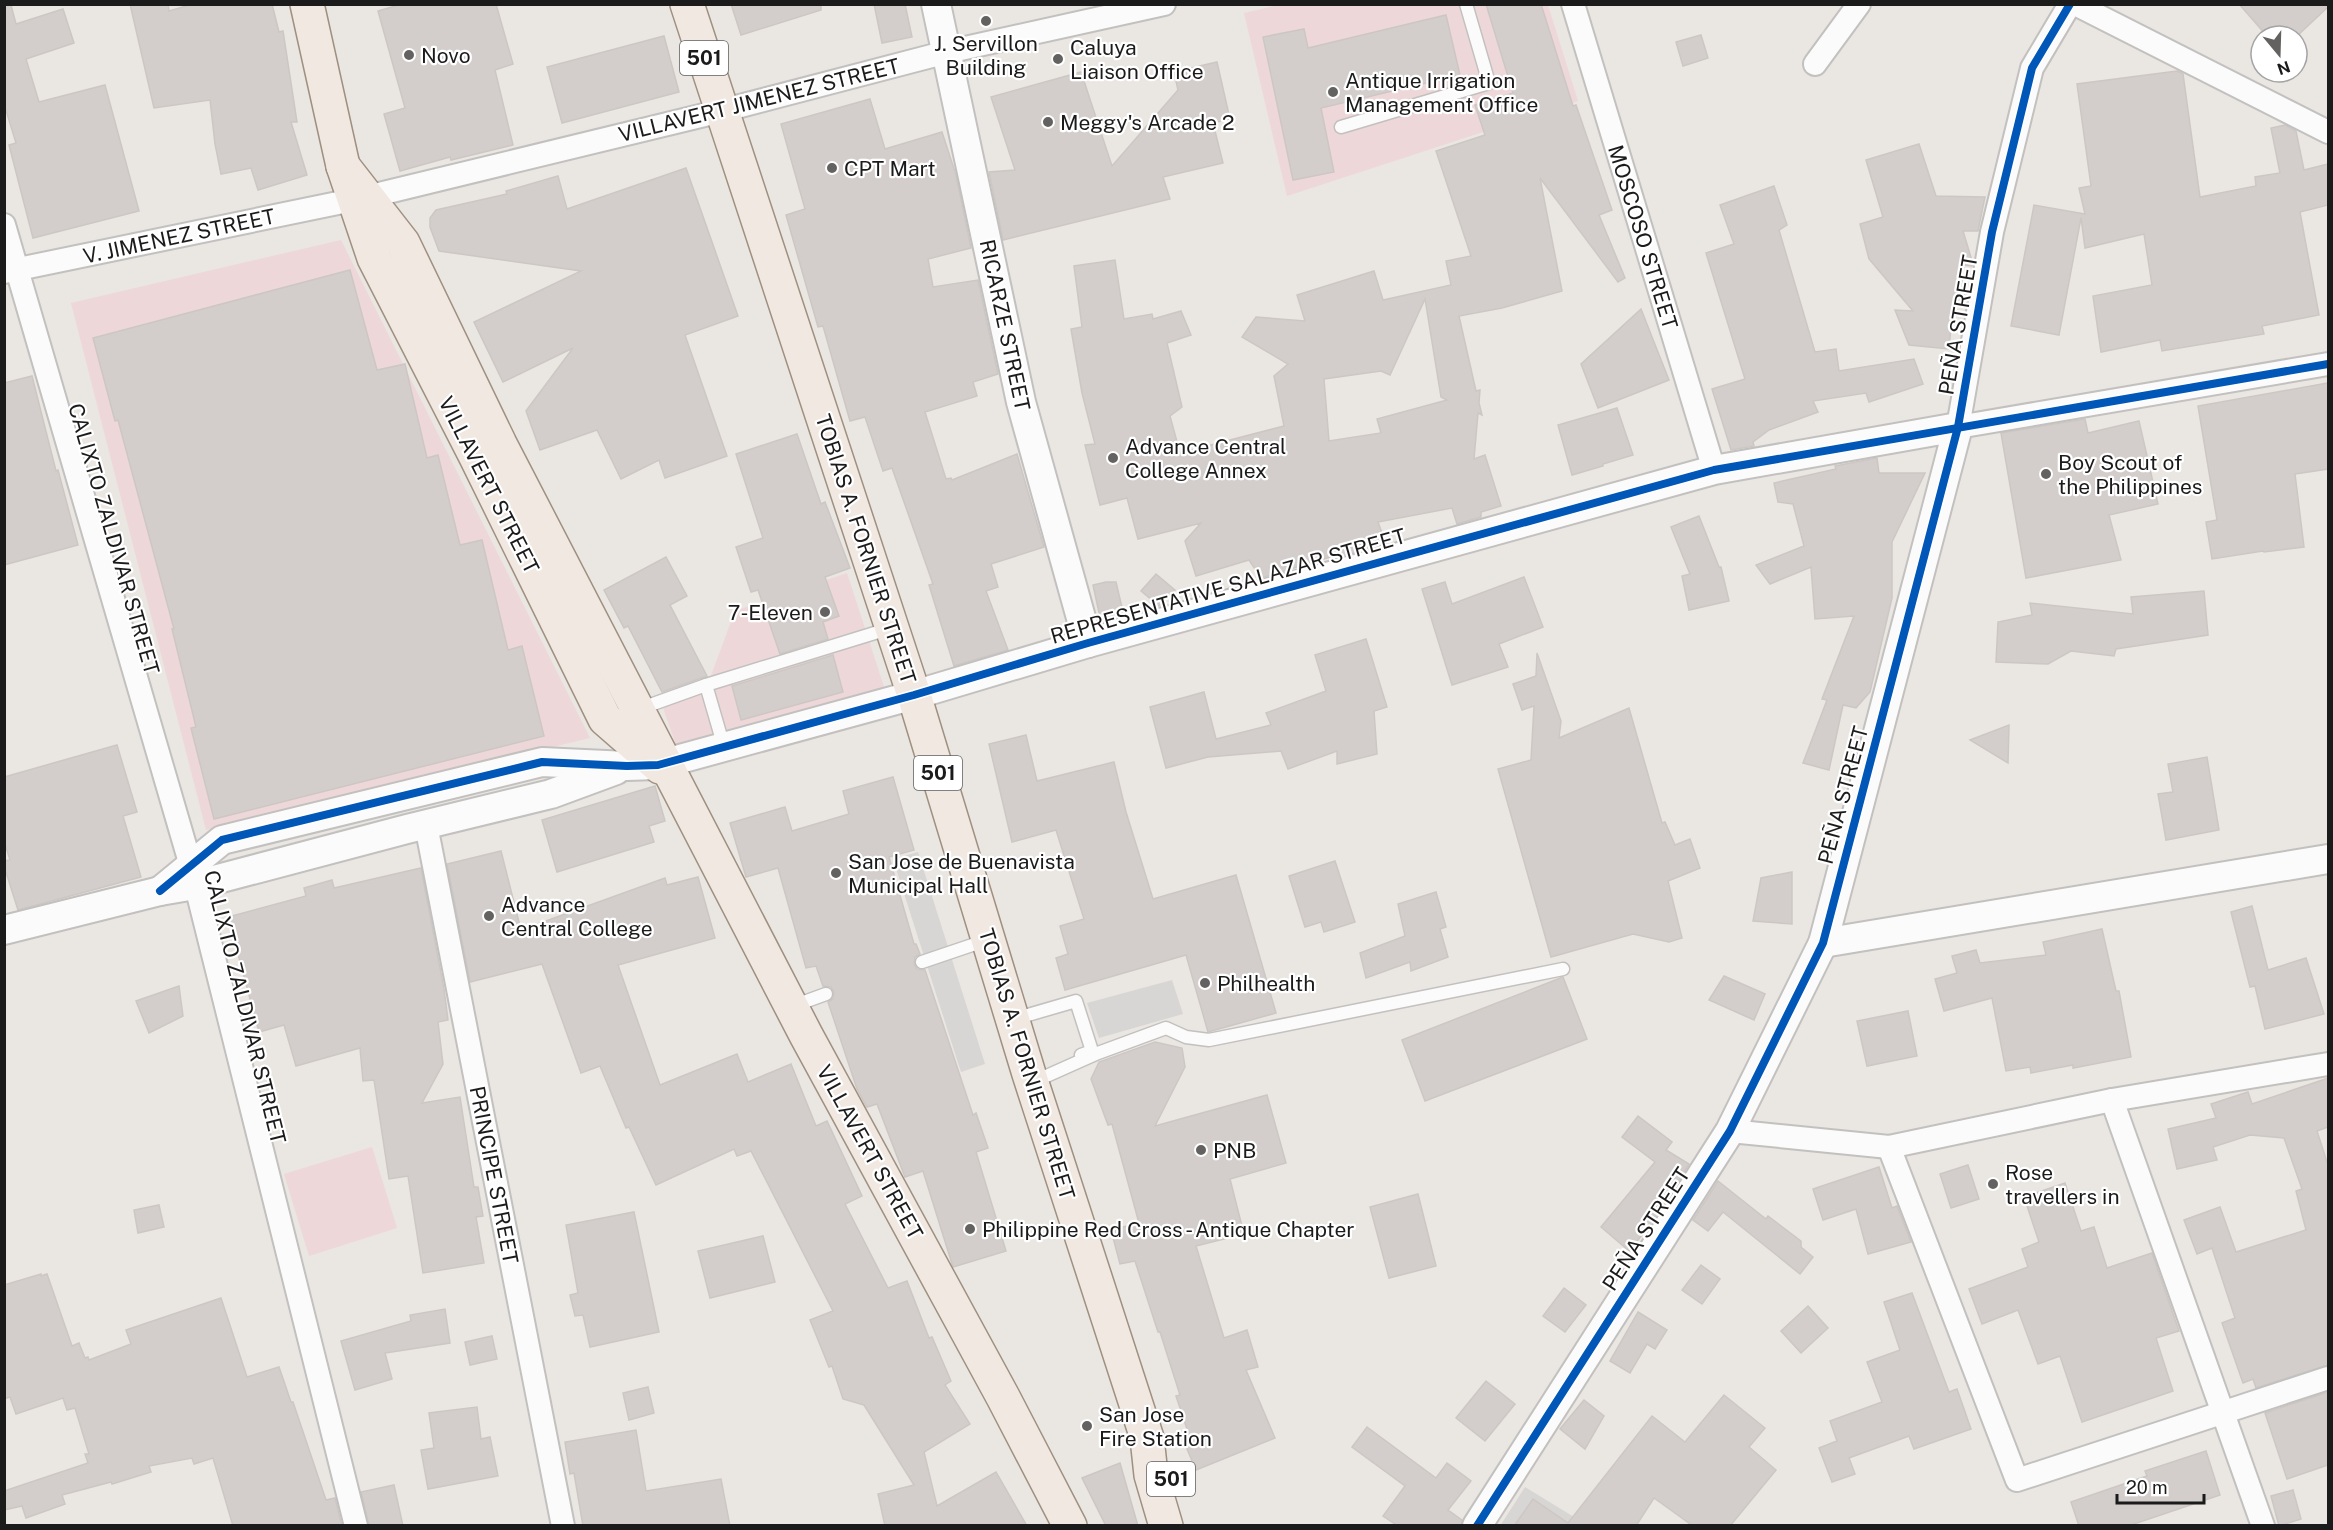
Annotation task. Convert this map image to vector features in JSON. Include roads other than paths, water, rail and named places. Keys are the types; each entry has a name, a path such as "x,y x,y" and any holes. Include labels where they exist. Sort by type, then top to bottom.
{"main road":[{"name":"VILLAVERT STREET","path":"307,4 343,166 361,198 403,243 500,444 639,710 656,768 791,1006 1003,1397 1070,1526"},
{"name":"TOBIAS A. FORNIER STREET","path":"687,4 914,695 1030,1078 1147,1438 1151,1475 1166,1526"},
{"name":"VILLAVERT STREET","path":"361,198 374,258 476,457 605,719 656,768"},
{"name":"TOBIAS A. FORNIER STREET","path":"1147,1438 1170,1474 1184,1526"}],"street":[{"name":"RICARZE STREET","path":"936,4 1021,402 1088,643"},
{"name":"VILLAVERT JIMENEZ STREET","path":"361,198 721,111 947,52 1164,4"},
{"name":"MOSCOSO STREET","path":"1574,4 1714,470"},
{"path":"1815,64 1859,4"},
{"name":"PEÑA STREET","path":"1477,1526 1730,1131 1823,943 1958,427 1992,232 2032,68 2070,4"},
{"path":"2075,4 2328,132"},
{"name":"V. JIMENEZ STREET","path":"11,270 361,198"},
{"name":"CALIXTO ZALDIVAR STREET","path":"4,225 11,270 193,876 356,1526"},
{"name":"REPRESENTATIVE SALAZAR STREET","path":"4,930 160,891 193,876 426,825 656,768 1088,643 1714,470 2328,364"},
{"name":"REPRESENTATIVE SALAZAR STREET","path":"193,876 222,840 542,762 656,768"},
{"name":"PRINCIPE STREET","path":"426,825 563,1526"},
{"path":"1823,943 2328,859"},
{"path":"1730,1131 1888,1147 2112,1100 2328,1064"},
{"path":"2112,1100 2263,1526"},
{"path":"1888,1147 2017,1480 2328,1378"}],"lane":[{"path":"1341,127 1489,83 1466,4"},
{"path":"639,710 706,685 891,628"},
{"path":"706,685 724,748"},
{"path":"922,962 988,939"},
{"path":"1030,1078 1166,1028 1186,1037 1209,1040 1563,969"},
{"path":"791,1006 825,994"},
{"path":"1013,1020 1076,1001 1092,1051 1030,1078"}],"place":[{"name":"J. Servillon Building","path":"986,21"},
{"name":"Novo","path":"409,55"},
{"name":"Caluya Liaison Office","path":"1058,59"},
{"name":"Antique Irrigation Management Office","path":"1333,92"},
{"name":"Meggy's Arcade 2","path":"1048,122"},
{"name":"CPT Mart","path":"832,168"},
{"name":"Advance Central College Annex","path":"1113,458"},
{"name":"Boy Scout of the Philippines","path":"2046,474"},
{"name":"7-Eleven","path":"825,612"},
{"name":"San Jose de Buenavista Municipal Hall","path":"836,873"},
{"name":"Advance Central College","path":"489,916"},
{"name":"Philhealth","path":"1205,983"},
{"name":"PNB","path":"1201,1150"},
{"name":"Rose travellers in","path":"1993,1184"},
{"name":"Philippine Red Cross - Antique Chapter","path":"970,1229"},
{"name":"San Jose Fire Station","path":"1087,1426"}]}
